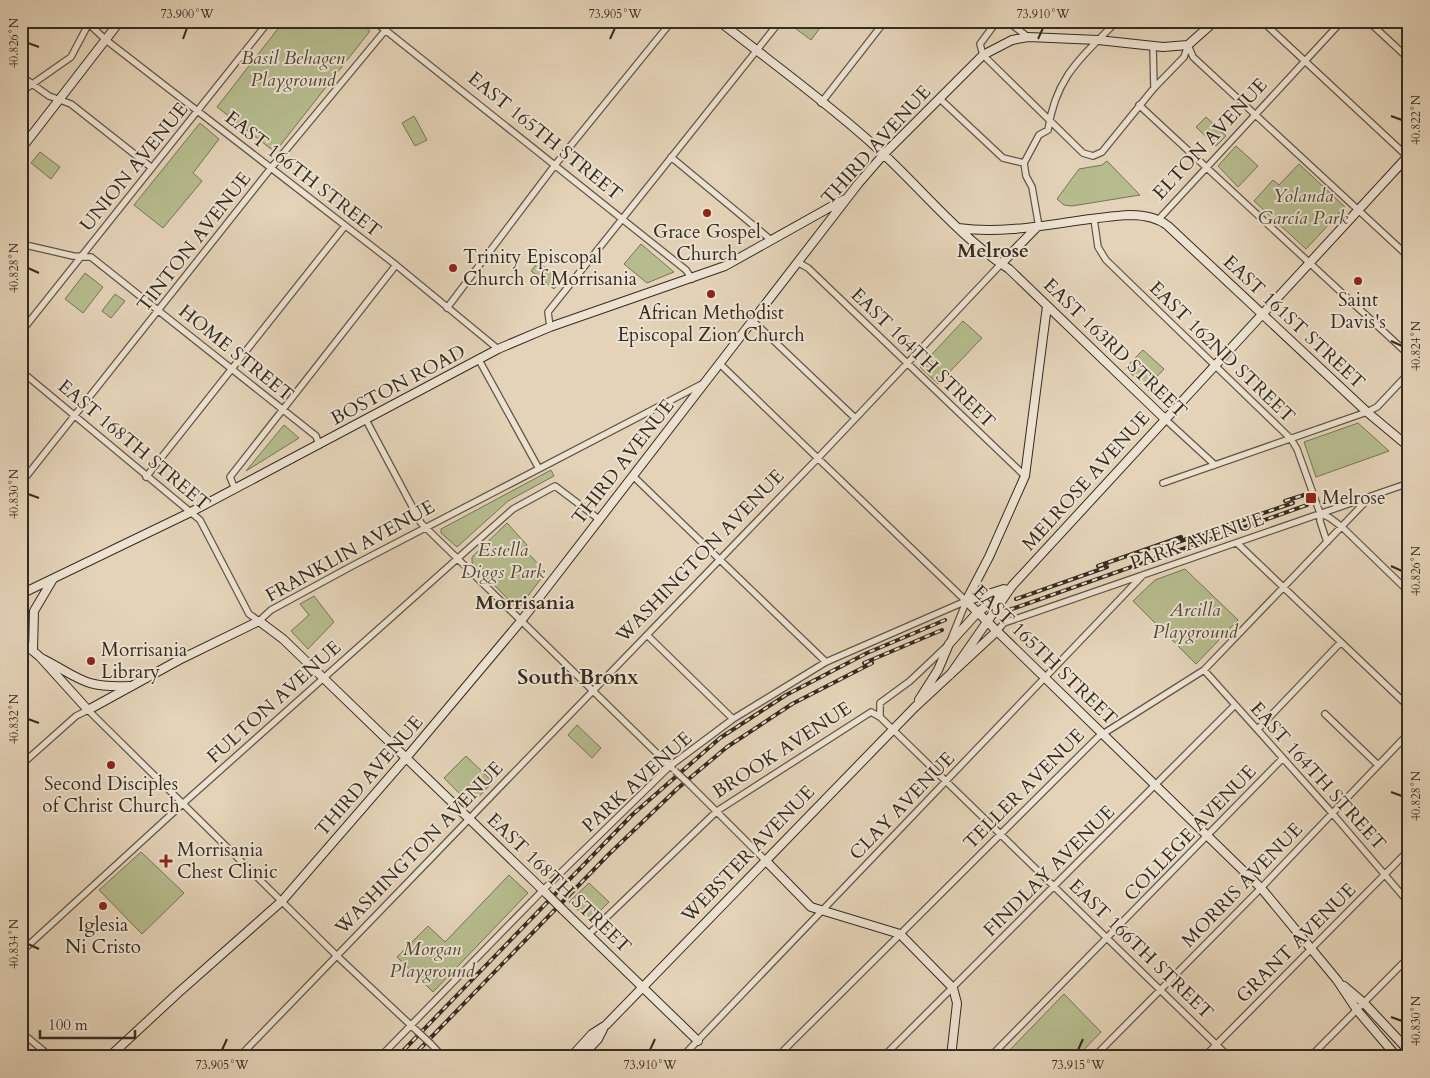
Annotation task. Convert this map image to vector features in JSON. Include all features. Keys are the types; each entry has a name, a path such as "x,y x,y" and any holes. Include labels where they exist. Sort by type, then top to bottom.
{"main road":[{"path":"21,149 61,100 120,21"},
{"name":"EAST 163RD STREET","path":"719,21 884,154 958,228 1047,306 1164,419"},
{"path":"1188,45 1215,21"},
{"name":"THIRD AVENUE","path":"109,1057 282,901 521,622 799,263 847,197 884,154 983,55 1012,40 1028,37 1098,40 1153,46 1188,45"},
{"name":"MELROSE AVENUE","path":"987,623 1012,586 1214,364 1408,157"},
{"name":"BOSTON ROAD","path":"21,594 189,513 498,349 550,328 725,266 847,197"},
{"name":"ELTON AVENUE","path":"958,228 975,230 1038,228 1135,215 1158,220"},
{"name":"EAST 161ST STREET","path":"1158,220 1168,226 1367,412 1407,444"},
{"path":"798,225 814,222 824,227"},
{"name":"WASHINGTON AVENUE","path":"1001,264 1038,228"},
{"name":"BROOK AVENUE","path":"966,601 989,557 1025,476 1047,306"},
{"path":"33,651 34,611 53,579"},
{"path":"966,601 1012,586"},
{"name":"MELROSE AVENUE","path":"977,613 1012,586"},
{"name":"EAST 165TH STREET","path":"966,601 1209,835 1261,888 1337,980 1357,1010 1397,1057"},
{"name":"WEBSTER AVENUE","path":"915,707 938,670 949,644 977,613"},
{"name":"EAST 168TH STREET","path":"259,621 283,639 698,1041"},
{"name":"FRANKLIN AVENUE","path":"88,710 259,621"},
{"name":"WEBSTER AVENUE","path":"950,675 987,623"},
{"name":"WEBSTER AVENUE","path":"571,1057 606,1024 915,707 997,631"},
{"path":"21,641 40,657 88,710"},
{"path":"40,657 73,677 92,684 132,686"},
{"path":"765,860 811,907 900,934 953,988 957,1003 950,1057"},
{"name":"EAST 165TH STREET","path":"1337,980 1364,1003 1409,1051"},
{"name":"WEBSTER AVENUE","path":"581,1057 598,1039 606,1024"}],"street":[{"name":"UNION AVENUE","path":"21,332 269,21"},
{"name":"EAST 165TH STREET","path":"374,21 622,218 686,270 692,279"},
{"name":"TINTON AVENUE","path":"21,483 271,168 392,21"},
{"path":"447,308 555,165 672,21"},
{"path":"550,328 548,312 780,21"},
{"path":"821,103 885,21"},
{"path":"997,21 980,44 983,55 1083,153 1093,156 1102,152 1139,105 1184,57 1188,45"},
{"path":"1007,21 1028,37"},
{"path":"1038,228 1032,187 1026,176 1024,163 1038,135 1048,130 1050,119 1066,76 1116,21"},
{"path":"1262,21 1408,157"},
{"name":"ELTON AVENUE","path":"1158,220 1342,21"},
{"path":"1368,21 1409,59"},
{"name":"EAST 166TH STREET","path":"89,23 106,40 396,265 498,349"},
{"path":"21,92 71,57 89,23"},
{"path":"1188,45 1193,57 1409,257"},
{"path":"1153,46 1154,88"},
{"path":"21,76 49,96 71,104 152,168"},
{"path":"939,98 1003,158 1024,163"},
{"path":"1139,105 1409,355"},
{"path":"671,157 771,240"},
{"name":"EAST 162ND STREET","path":"1094,219 1098,247 1106,260 1291,439 1297,449 1320,514 1320,521 1327,542"},
{"path":"146,477 346,226"},
{"name":"HOME STREET","path":"21,244 73,256 91,257 316,436 319,445"},
{"name":"EAST 164TH STREET","path":"799,263 808,268 1025,476"},
{"name":"WASHINGTON AVENUE","path":"240,1057 817,459 1001,264"},
{"path":"235,489 230,477 396,265"},
{"path":"753,321 855,418"},
{"path":"479,360 538,467"},
{"name":"EAST 165TH STREET","path":"720,364 966,601"},
{"name":"EAST 168TH STREET","path":"21,370 146,477 200,520 250,614 259,621"},
{"path":"1163,483 1367,412 1377,407 1409,373"},
{"name":"FRANKLIN AVENUE","path":"259,621 271,610 538,467 706,382"},
{"name":"EAST 163RD STREET","path":"1164,419 1215,465"},
{"path":"366,420 420,523 717,811 765,860"},
{"path":"633,476 826,662"},
{"name":"PARK AVENUE","path":"997,631 1004,623 1409,483"},
{"name":"FULTON AVENUE","path":"21,952 183,803 513,509 555,486 600,520"},
{"name":"TELLER AVENUE","path":"777,1057 1103,734 1204,670 1369,498"},
{"path":"1320,514 1330,518 1342,527 1409,592"},
{"path":"1237,543 1409,707"},
{"name":"CLAY AVENUE","path":"682,1057 1143,575"},
{"name":"PARK AVENUE","path":"380,1057 670,766 733,719 826,662 966,601"},
{"name":"BROOK AVENUE","path":"880,717 880,703 910,681 949,644 966,601"},
{"path":"647,635 733,719"},
{"path":"1258,729 1340,642"},
{"name":"EAST 164TH STREET","path":"1204,670 1332,813 1409,903"},
{"name":"FINDLAY AVENUE","path":"883,1057 1235,705"},
{"path":"88,710 337,956 444,1057"},
{"name":"FRANKLIN AVENUE","path":"21,765 76,716 88,710"},
{"name":"BROOK AVENUE","path":"588,935 717,811 867,713 874,713 880,717"},
{"path":"1325,714 1378,765"},
{"name":"EAST 166TH STREET","path":"880,717 1229,1057"},
{"name":"MORRIS AVENUE","path":"1094,1057 1261,888 1409,733"},
{"name":"COLLEGE AVENUE","path":"990,1057 1283,758"},
{"name":"GRANT AVENUE","path":"1204,1057 1409,850"},
{"path":"1310,1057 1409,957"},
{"path":"21,1032 51,1057"}],"green space":[{"name":"Basil Behagen Playground","path":"284,21 357,21 370,31 275,152 217,107"},
{"path":"793,21 825,21 811,40 791,25"},
{"path":"414,116 427,140 415,146 402,123"},
{"path":"1206,117 1226,136 1216,146 1196,127"},
{"path":"200,123 219,139 193,173 202,181 163,228 134,205"},
{"path":"1236,146 1258,166 1238,187 1218,166"},
{"path":"40,152 60,167 51,179 31,163"},
{"path":"1107,161 1140,195 1072,206 1064,205 1057,199 1079,169 1102,165"},
{"name":"Yolanda García Park","path":"1299,164 1345,207 1306,249 1254,201 1273,180 1279,185"},
{"path":"641,244 674,272 647,283 624,264"},
{"path":"538,262 561,280 554,289 531,271"},
{"path":"85,273 103,287 83,313 65,299"},
{"path":"115,294 125,301 111,318 102,311"},
{"path":"963,321 982,338 938,384 920,367"},
{"path":"1143,350 1164,369 1149,385 1165,400 1162,403 1125,368"},
{"path":"1358,423 1389,451 1316,477 1304,442"},
{"path":"284,425 299,438 246,471"},
{"path":"551,470 554,476 508,501 457,547 441,533 441,529"},
{"name":"Estella Diggs Park","path":"507,523 527,545 524,549 546,572 518,609 472,563 472,557"},
{"name":"Arcilla Playground","path":"1185,569 1238,620 1196,664 1133,601 1155,580"},
{"path":"314,596 334,622 308,649 291,631 309,615 300,604"},
{"path":"577,725 601,748 592,758 568,735"},
{"path":"466,756 493,782 471,805 444,778"},
{"path":"141,852 184,893 142,934 99,890"},
{"name":"Morgan Playground","path":"509,875 528,893 433,992 397,957 428,926 445,942"},
{"path":"589,883 609,902 590,921 569,902"},
{"path":"1064,994 1101,1032 1077,1057 1003,1057"}],"railway":[{"path":"1285,501 1304,495"},
{"path":"1175,543 1293,503"},
{"path":"1009,610 1307,505"},
{"path":"1098,566 1181,537"},
{"path":"1016,599 1107,567"},
{"path":"397,1057 632,815 720,738 786,695 867,653 945,620"},
{"path":"864,663 942,630"},
{"path":"412,1057 608,855 678,788 727,747 792,704 872,663"}],"place":[{"name":"Grace Gospel Church","path":"707,213"},
{"name":"Trinity Episcopal Church of Morrisania","path":"453,268"},
{"name":"Saint Davis's","path":"1358,281"},
{"name":"African Methodist Episcopal Zion Church","path":"711,294"},
{"name":"Melrose","path":"1311,498"},
{"name":"Morrisania Library","path":"91,661"},
{"name":"Second Disciples of Christ Church","path":"111,765"},
{"name":"Morrisania Chest Clinic","path":"166,861"},
{"name":"Iglesia Ni Cristo","path":"103,906"}],"district":[{"name":"Melrose","path":"993,250"},
{"name":"Morrisania","path":"525,602"},
{"name":"South Bronx","path":"578,677"}]}
